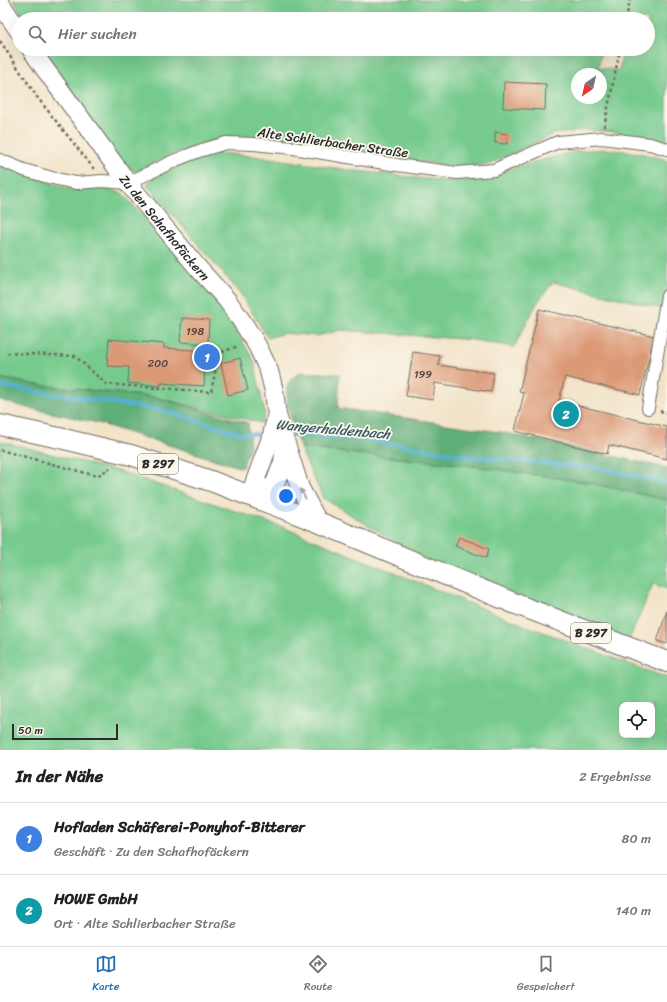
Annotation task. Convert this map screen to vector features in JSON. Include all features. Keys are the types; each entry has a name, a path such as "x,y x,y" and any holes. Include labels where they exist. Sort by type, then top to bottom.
{"main road":[{"name":"B 297","path":"0,425 131,455 211,481 318,522 516,604 667,662"}],"street":[{"path":"0,3 12,21"},
{"name":"Zu den Schafhofäckern","path":"36,56 128,184 198,268 227,300 254,340 269,371 274,391 277,415 286,439 288,463 318,522"},
{"name":"Alte Schlierbacher Straße","path":"128,184 176,160 226,143 294,148 457,173 494,170 558,142 602,138 650,144 667,149"},
{"path":"0,160 24,170 76,183 103,181 128,184"},
{"path":"648,408 667,296"},
{"name":"Zu den Schafhofäckern","path":"250,495 272,435 277,415"},
{"name":"Zu den Schafhofäckern","path":"250,495 274,486 288,463"}],"path":[{"path":"627,12 630,0"},
{"path":"0,41 37,97 103,181"},
{"path":"602,138 619,56"},
{"path":"7,353 75,356 106,384 211,392 219,353 254,340"},
{"path":"0,450 97,476 131,455"}],"green space":[{"path":"13,0 667,0 667,147 615,132 589,130 554,134 490,164 458,168 293,139 228,137 175,153 136,172 122,164 99,136 48,56 601,56 598,68 571,68 571,104 607,104 607,69 619,70 622,56 655,56 655,12 21,12"},
{"path":"606,149 640,153 667,160 667,310 553,282 537,303 514,347 474,340 341,330 317,336 284,333 268,338 240,293 147,185 152,179 192,159 217,153 263,157 349,170 445,181 475,179 575,151"},
{"path":"0,166 73,190 100,188 122,193 220,302 254,361 265,414 262,423 154,397 38,385 0,378"},
{"path":"301,372 340,374 338,408 500,432 667,468 667,500 585,482 467,465 300,448 287,400 287,387 294,376"},
{"path":"0,378 38,385 154,397 248,423 250,446 242,468 98,423 24,407 0,400"},
{"path":"0,441 121,472 282,527 511,620 667,678 667,750 0,750"},
{"path":"300,448 467,465 585,482 667,500 667,589 653,584 629,640 420,557 323,498"}],"building":[{"path":"504,82 546,84 545,110 503,108"},
{"path":"495,132 508,134 507,144 495,143"},
{"path":"539,309 654,336 640,395 565,377 559,401 667,427 667,459 609,445 607,454 515,431 524,393 519,392"},
{"path":"182,318 209,320 208,344 180,342"},
{"path":"109,339 164,344 164,348 206,351 206,354 210,356 208,359 211,361 207,366 205,365 204,386 161,383 161,386 128,383 129,367 107,366"},
{"path":"413,352 440,356 438,365 494,373 491,392 435,383 433,400 406,396"},
{"path":"240,358 248,390 228,395 221,363"},
{"path":"459,537 489,549 486,558 455,546"},
{"path":"667,611 667,644 657,641"}],"waterway":[{"name":"Wangerhaldenbach","path":"0,386 162,410 238,433 268,435"},
{"name":"Wangerhaldenbach","path":"289,435 354,438 475,457 598,468 667,483"}],"place":[{"name":"Hofladen Schäferei-Ponyhof-Bitterer","path":"207,357"},
{"name":"HOWE GmbH","path":"566,414"}]}
